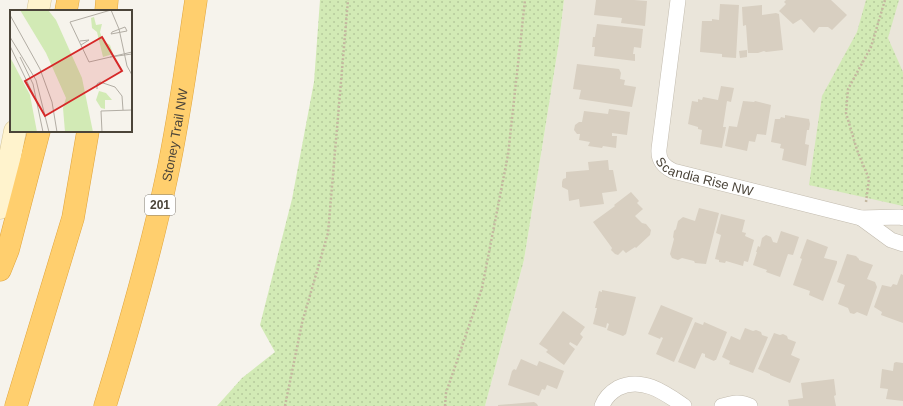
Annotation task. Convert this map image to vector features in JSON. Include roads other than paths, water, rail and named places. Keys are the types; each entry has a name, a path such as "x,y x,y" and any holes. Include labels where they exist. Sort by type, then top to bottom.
{"highway":[{"path":"66,10 68,0"},
{"path":"106,10 107,0"},
{"name":"Stoney Trail NW","path":"105,406 133,315 166,180 182,92 196,0"},
{"path":"0,270 8,250 39,132"},
{"path":"16,406 73,218 88,132"}],"street":[{"path":"38,10 40,0"},
{"name":"Scandia Rise NW","path":"678,0 659,149 659,157 665,167 861,218 903,218"},
{"path":"0,208 15,132"},
{"name":"Scandia Rise NW","path":"861,218 891,240 903,244"},
{"path":"602,406 608,395 616,389 624,385 634,383 645,385 657,390 684,406"},
{"path":"722,406 736,402 750,406"}]}
